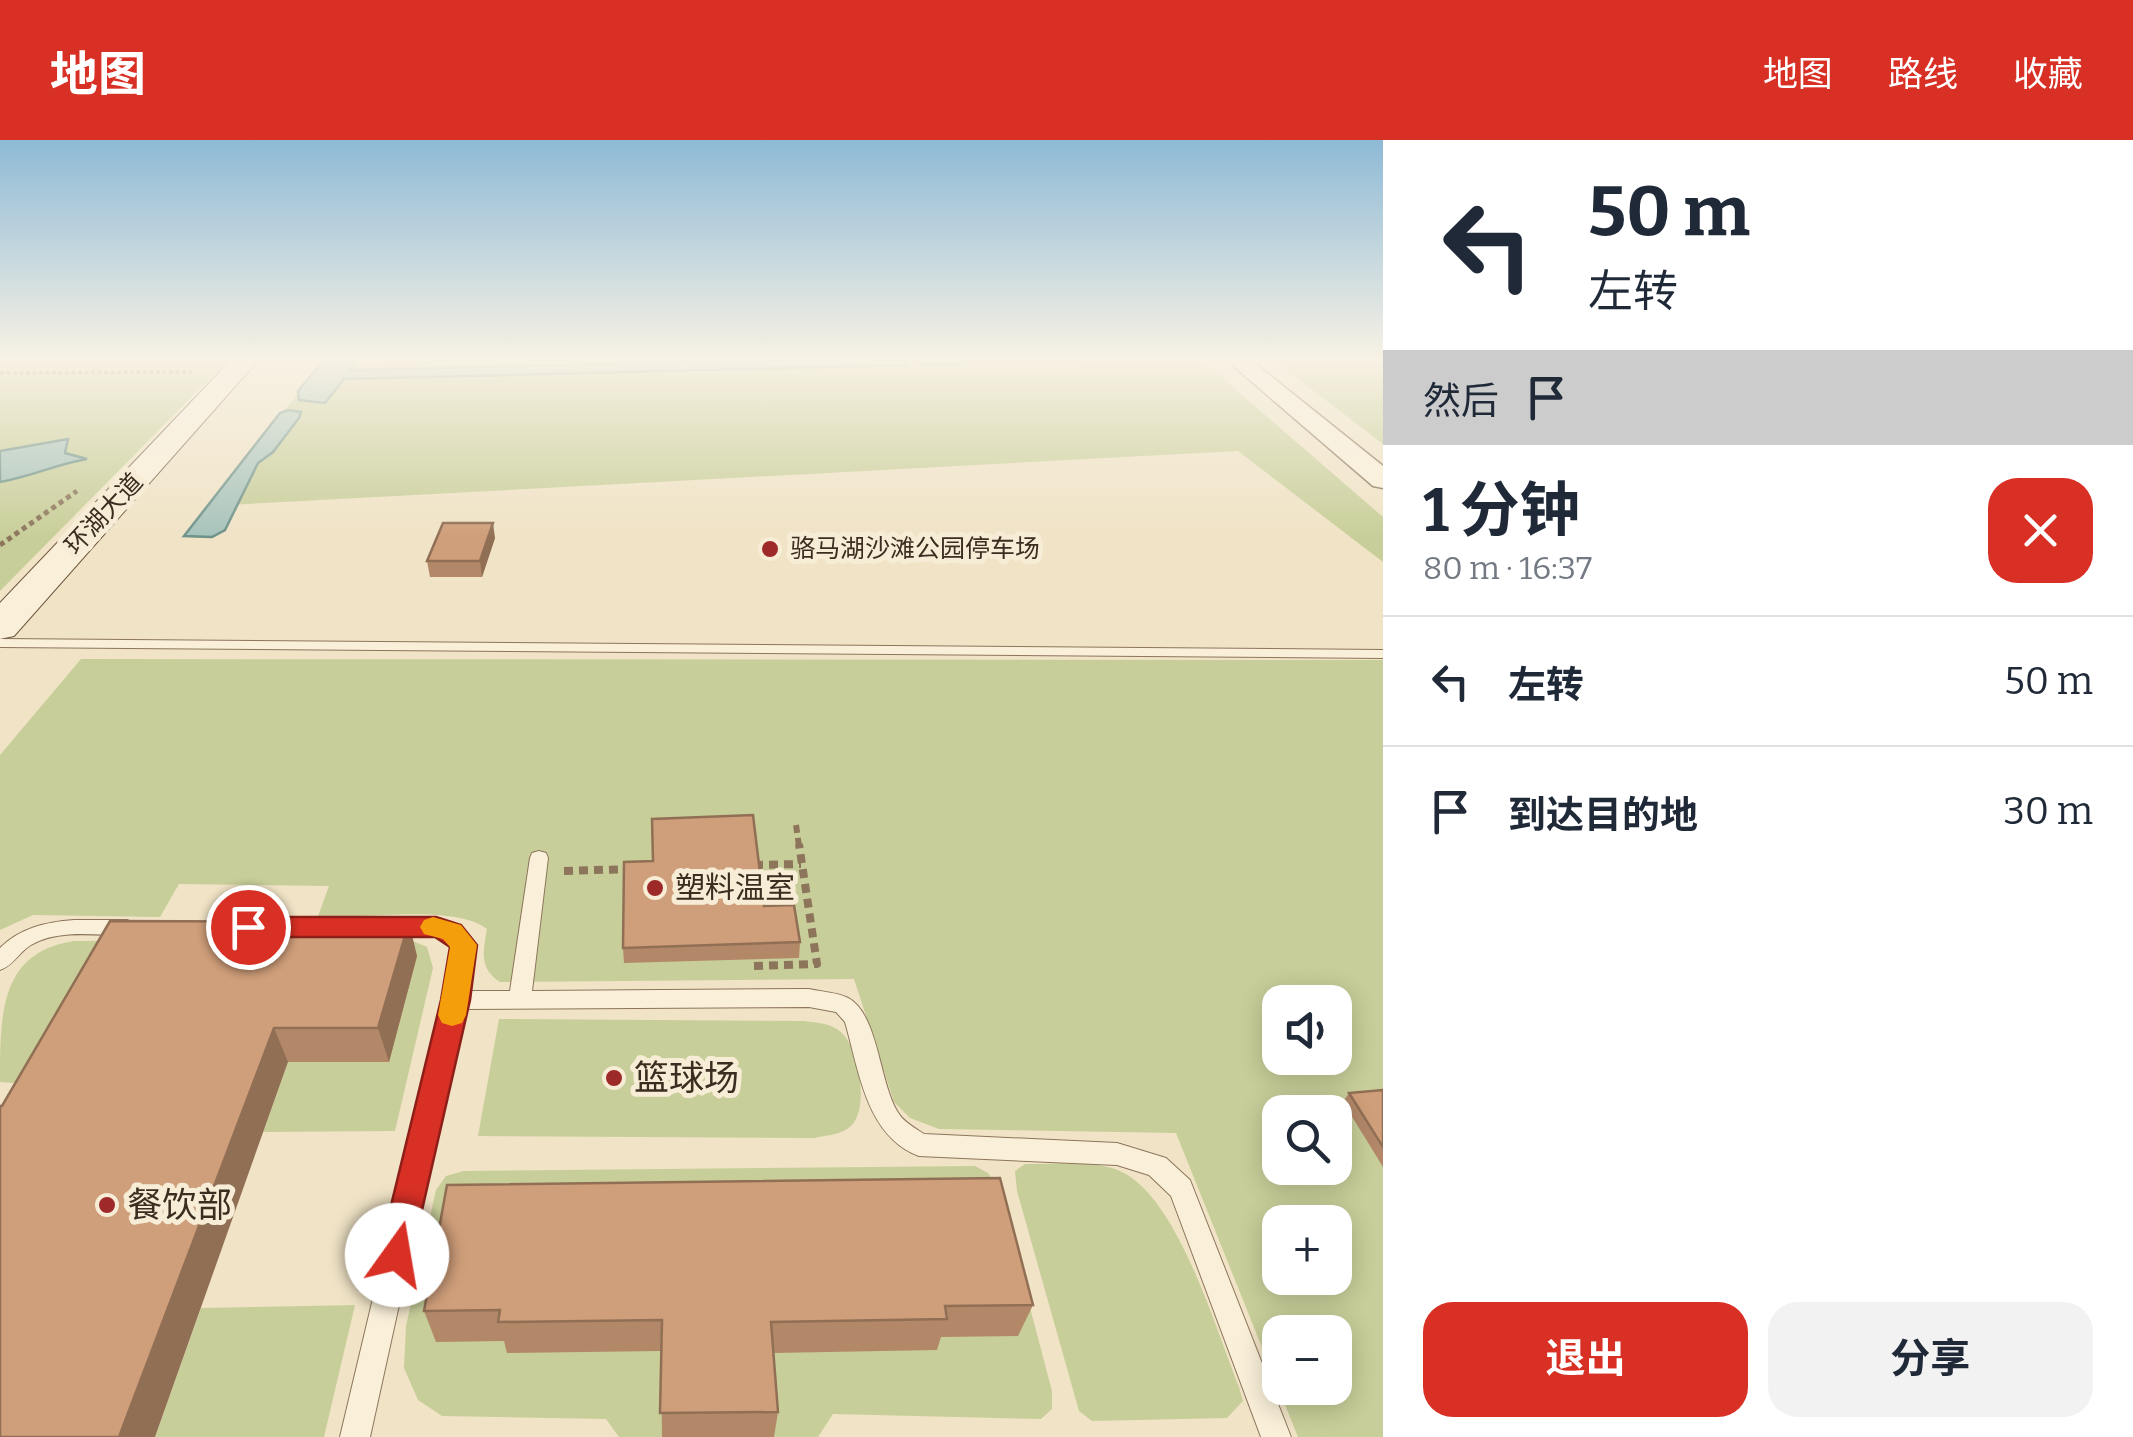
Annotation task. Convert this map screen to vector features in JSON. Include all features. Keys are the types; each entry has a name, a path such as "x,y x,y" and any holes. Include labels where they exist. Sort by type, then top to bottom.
{"main road":[{"name":"环湖大道","path":"0,627 193,418"}],"street":[{"path":"1308,418 1383,480"}],"lane":[{"path":"0,643 1383,654"},
{"path":"520,999 538,865"},
{"path":"355,1437 456,1000 464,945 452,932 436,927 356,927"},
{"path":"0,962 12,943 39,932 60,928 159,928"},
{"path":"456,1000 808,998 842,1004 855,1018 880,1102 892,1125 919,1145 1117,1154 1157,1166 1181,1188 1276,1437"}],"path":[{"path":"0,544 84,485"},
{"path":"739,966 816,964 796,825"},
{"path":"745,865 802,864"},
{"path":"538,865 651,868"}],"green space":[{"path":"0,418 171,418 0,591"},
{"path":"279,418 1268,418 1383,517 1383,562 1238,451 209,506"},
{"path":"1348,418 1383,418 1383,444"},
{"path":"81,659 1383,660 1383,1437 1298,1437 1285,1405 1352,1405 1352,1315 1262,1315 1262,1347 1176,1133 939,1129 910,1118 894,1102 854,979 500,982 486,966 487,929 472,921 430,915 317,919 329,886 179,884 160,917 33,915 0,930 0,755"},
{"path":"408,939 427,947 433,968 395,1131 263,1132 288,1062 417,957 56,1086 0,1082 1,1032 9,990 31,958 50,947 74,941"},
{"name":"篮球场","path":"499,1019 824,1024 842,1033 853,1052 860,1078 860,1105 852,1125 844,1131 814,1138 478,1136"},
{"path":"1025,1164 1089,1164 1114,1169 1144,1188 1162,1211 1194,1270 1239,1387 1243,1401 1227,1418 1092,1421 1079,1411 1017,1191 1015,1171"},
{"path":"975,1166 988,1173 999,1190 1052,1391 1052,1409 1041,1419 833,1414 818,1437 619,1437 606,1419 442,1416 418,1400 404,1368 406,1326 436,1190 446,1176 464,1171"},
{"path":"355,1305 324,1437 155,1437 201,1308"}],"water":[{"path":"276,418 299,418 273,452 258,463 225,530 212,537 184,536"},
{"path":"68,439 65,453 87,459 0,482 0,451"}],"building":[{"path":"443,523 493,523 480,561 427,561"},
{"path":"753,815 764,906 794,905 800,942 623,948 624,862 653,861 652,819"},
{"path":"110,921 409,922 378,1028 274,1028 119,1437 0,1437 0,1106"},
{"path":"1383,1090 1383,1147 1352,1095 1349,1093"},
{"path":"1000,1178 1033,1305 945,1306 947,1319 771,1322 778,1412 660,1413 662,1320 498,1322 500,1310 424,1311 447,1185"}],"slow traffic":[{"path":"433,927 452,932 464,945 452,1015"}],"place":[{"name":"骆马湖沙滩公园停车场","path":"770,549"},
{"name":"塑料温室","path":"655,888"},
{"name":"篮球场","path":"614,1078"},
{"name":"餐饮部","path":"107,1205"}],"route":[{"path":"248,927 436,927 452,932 464,945 456,1000 397,1255"}]}
